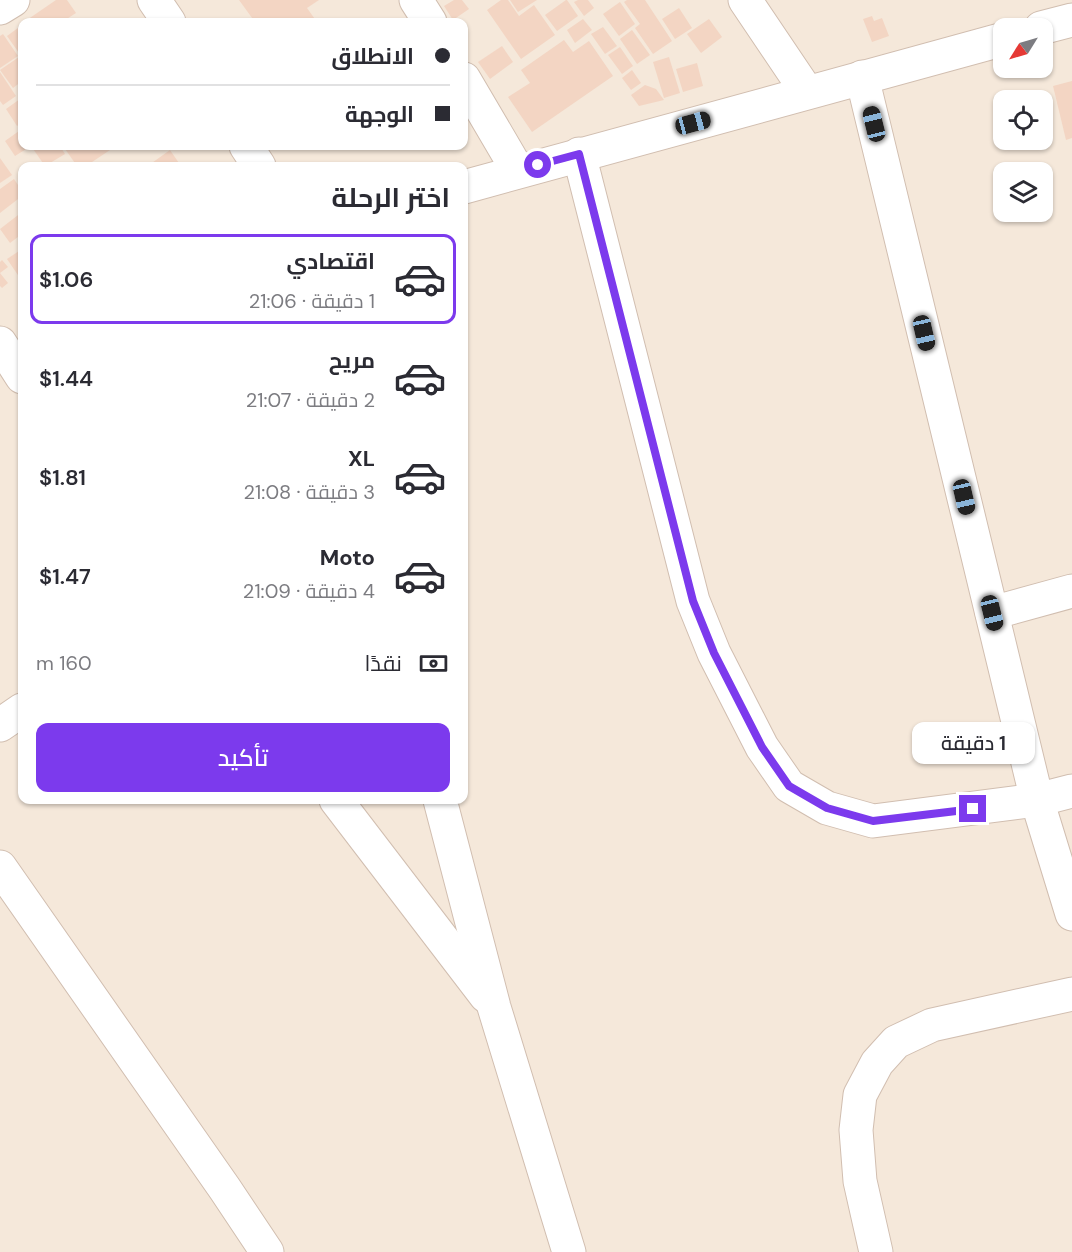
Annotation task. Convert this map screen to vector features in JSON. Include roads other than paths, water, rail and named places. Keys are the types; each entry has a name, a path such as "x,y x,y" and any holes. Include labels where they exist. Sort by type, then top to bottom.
{"street":[{"path":"0,8 13,0"},
{"path":"154,0 166,18"},
{"path":"416,0 427,18"},
{"path":"745,0 807,92"},
{"path":"1053,25 1072,19 1060,0"},
{"path":"468,186 993,42"},
{"path":"862,77 1038,800 1072,914"},
{"path":"468,86 518,171"},
{"path":"579,154 693,601 714,653 762,747 789,786 827,808 873,821 1038,800 1072,791"},
{"path":"0,344 18,371"},
{"path":"992,613 1072,591"},
{"path":"0,725 18,713"},
{"path":"339,804 494,1007"},
{"path":"441,804 494,1007 569,1252"},
{"path":"0,867 267,1252"},
{"path":"876,1252 860,1181 856,1130 860,1095 878,1063 897,1042 932,1025 1072,994"}]}
